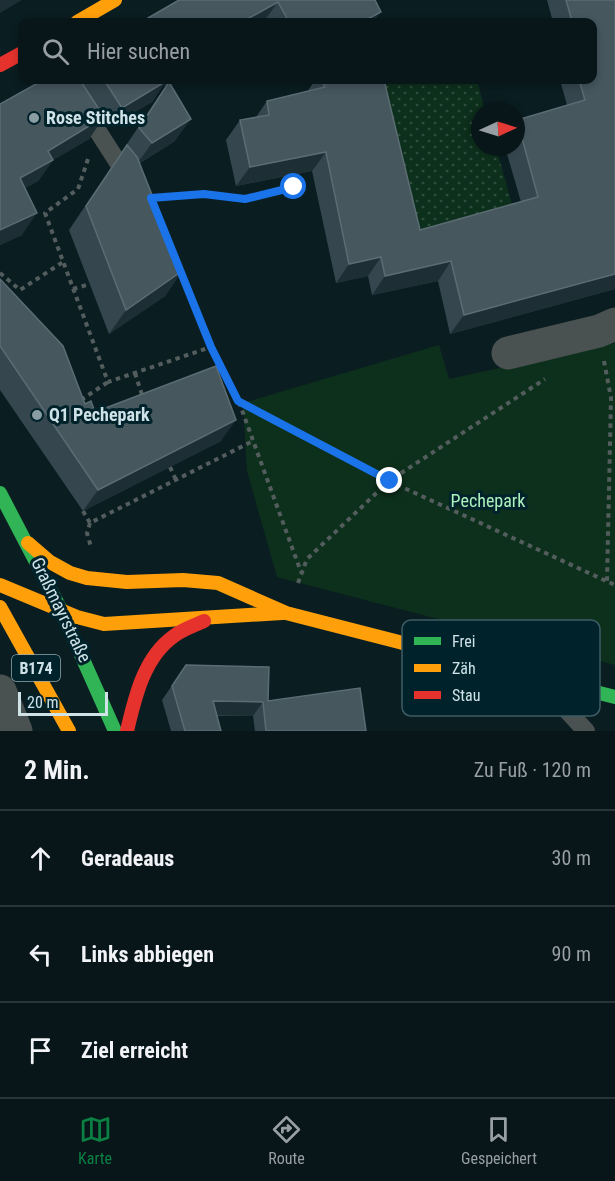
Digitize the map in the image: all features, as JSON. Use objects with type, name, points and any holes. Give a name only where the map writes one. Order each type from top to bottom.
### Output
[{"type":"street","points":[[84,18],[115,0]]},
{"type":"street","points":[[0,64],[18,55]]},
{"type":"street","points":[[508,353],[607,328]]},
{"type":"street","name":"Graßmayrstraße","points":[[0,493],[28,543],[87,664],[115,731]]},
{"type":"street","points":[[28,543],[50,562],[70,573],[105,580],[183,580],[218,583],[286,613],[402,643]]},
{"type":"street","points":[[0,585],[17,590],[62,613],[104,624],[286,613]]},
{"type":"street","name":"B174","points":[[0,607],[69,731]]},
{"type":"street","points":[[127,731],[139,685],[147,667],[171,638],[208,619]]},
{"type":"street","points":[[0,691],[16,731]]},
{"type":"street","points":[[600,694],[615,698]]},
{"type":"lane","points":[[68,84],[117,161],[144,190]]},
{"type":"lane","points":[[572,716],[586,731]]},
{"type":"path","points":[[88,158],[78,189],[45,213],[108,382]]},
{"type":"path","points":[[155,208],[151,198],[204,194],[245,199],[294,187]]},
{"type":"path","points":[[0,273],[20,290],[63,262]]},
{"type":"path","points":[[179,267],[211,347],[238,401],[301,574]]},
{"type":"path","points":[[73,290],[90,284]]},
{"type":"path","points":[[607,328],[611,398],[607,581]]},
{"type":"path","points":[[74,404],[108,382],[211,347]]},
{"type":"path","points":[[135,373],[144,400]]},
{"type":"path","points":[[286,613],[307,559],[390,481],[552,374]]},
{"type":"path","points":[[238,401],[390,481],[615,585]]},
{"type":"path","points":[[97,554],[91,547],[87,533],[90,523],[253,441]]},
{"type":"path","points":[[170,467],[176,480]]},
{"type":"path","points":[[83,511],[90,523]]},
{"type":"green space","points":[[367,84],[478,84],[483,102],[471,102],[471,156],[498,156],[516,219],[407,249]]},
{"type":"green space","name":"Pechepark","points":[[615,343],[615,665],[600,661],[600,620],[442,620],[277,577],[247,471],[243,403],[439,345],[449,379]]},
{"type":"building","points":[[179,0],[375,0],[381,12],[370,18],[287,18],[278,2],[249,18],[148,18]]},
{"type":"building","points":[[566,0],[615,0],[615,274],[464,315],[451,261],[385,276],[381,257],[349,264],[326,152],[250,167],[240,120],[269,115],[267,101],[325,87],[323,84],[385,84],[420,230],[538,197],[525,149],[525,118],[585,100],[580,84],[597,84],[597,18],[571,18]]},
{"type":"building","points":[[36,84],[83,84],[104,117],[48,151],[53,160],[20,178],[37,213],[0,230],[0,104]]},
{"type":"building","points":[[107,84],[162,84],[122,108]]},
{"type":"building","points":[[168,84],[170,84],[191,119],[152,143],[139,128]]},
{"type":"building","points":[[127,145],[137,157],[182,271],[126,310],[86,206]]},
{"type":"building","points":[[0,279],[63,346],[85,404],[91,401],[95,412],[216,366],[236,420],[98,490],[0,346]]},
{"type":"building","points":[[186,665],[269,667],[268,701],[360,688],[366,731],[266,731],[263,702],[213,701],[221,731],[185,731],[172,686]]},
{"type":"traffic: fast","points":[[0,493],[61,610],[115,731]]},
{"type":"traffic: fast","points":[[600,693],[615,697]]},
{"type":"traffic: slow","points":[[84,18],[115,0]]},
{"type":"traffic: slow","points":[[28,543],[50,562],[70,573],[87,578],[127,582],[183,580],[218,583],[286,613],[402,643]]},
{"type":"traffic: slow","points":[[0,585],[77,617],[104,624],[282,613]]},
{"type":"traffic: slow","points":[[0,607],[69,731]]},
{"type":"traffic: jam","points":[[0,65],[18,55]]},
{"type":"traffic: jam","points":[[127,731],[137,692],[155,655],[177,634],[204,621]]},
{"type":"place","name":"Rose Stitches","points":[[34,118]]},
{"type":"place","name":"Q1 Pechepark","points":[[37,415]]},
{"type":"route","points":[[294,187],[245,199],[204,194],[151,198],[211,347],[238,401],[390,481]]}]
